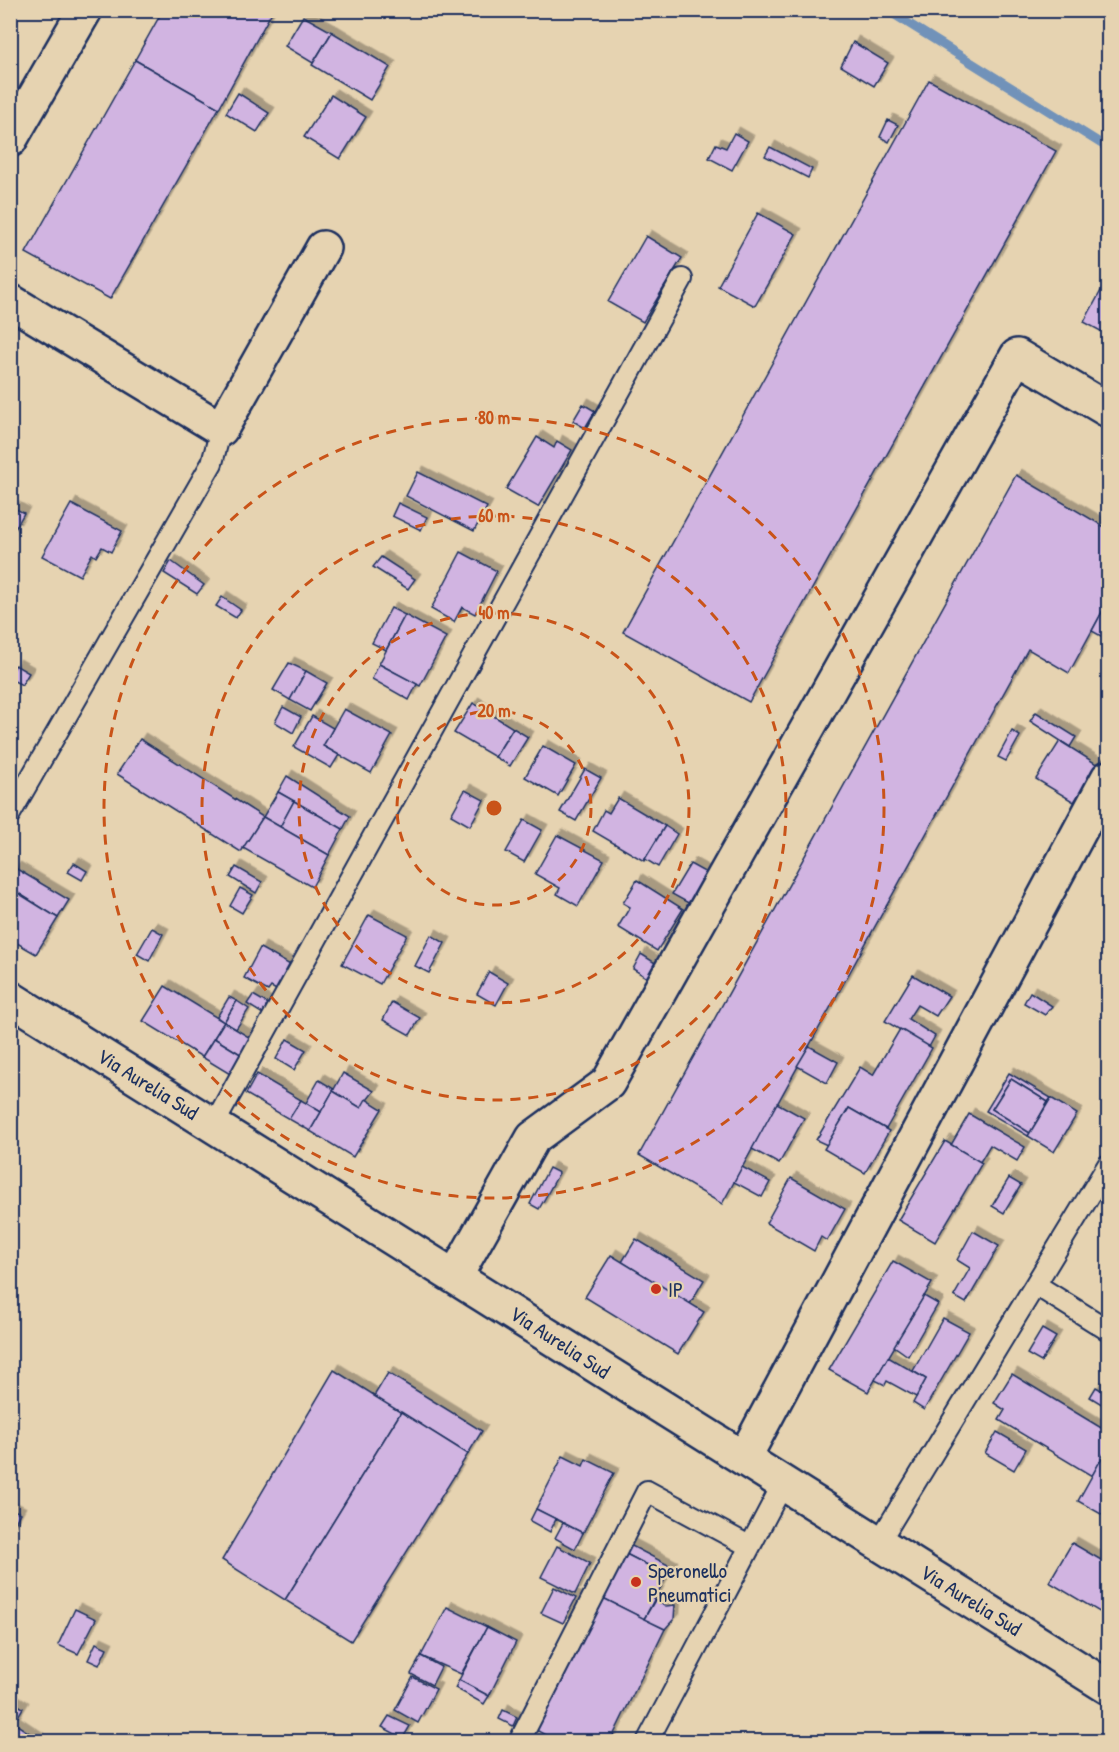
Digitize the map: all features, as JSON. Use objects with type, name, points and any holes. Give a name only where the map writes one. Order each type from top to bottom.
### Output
[{"type":"street","points":[[10,140],[85,10]]},
{"type":"street","points":[[10,301],[221,429],[323,248]]},
{"type":"street","points":[[456,1275],[533,1138],[608,1083],[1017,356],[1108,410]]},
{"type":"street","points":[[744,1458],[1108,778]]},
{"type":"street","name":"Via Aurelia Sud","points":[[10,998],[456,1275],[1108,1687]]},
{"type":"lane","points":[[214,1124],[682,279]]},
{"type":"lane","points":[[10,814],[212,463],[221,429]]},
{"type":"lane","points":[[879,1542],[1108,1165]]},
{"type":"lane","points":[[1036,1285],[1108,1330]]},
{"type":"lane","points":[[647,1742],[784,1482]]},
{"type":"lane","points":[[519,1742],[647,1491],[749,1546]]},
{"type":"building","points":[[163,10],[273,10],[219,108],[135,60]]},
{"type":"building","points":[[303,16],[332,32],[313,63],[285,46]]},
{"type":"building","points":[[332,32],[390,67],[370,100],[312,65]]},
{"type":"building","points":[[853,42],[888,63],[874,86],[841,66]]},
{"type":"building","points":[[135,60],[219,108],[110,299],[26,253]]},
{"type":"building","points":[[929,80],[1056,151],[749,702],[623,632]]},
{"type":"building","points":[[238,93],[269,113],[257,132],[226,113]]},
{"type":"building","points":[[331,95],[366,117],[340,159],[304,137]]},
{"type":"building","points":[[888,120],[898,125],[889,142],[880,137]]},
{"type":"building","points":[[734,133],[748,141],[732,170],[709,158],[716,144],[726,148]]},
{"type":"building","points":[[770,147],[812,169],[808,178],[765,156]]},
{"type":"building","points":[[758,213],[796,234],[755,306],[718,286]]},
{"type":"building","points":[[646,236],[682,258],[643,322],[608,302]]},
{"type":"building","points":[[1108,278],[1108,335],[1084,322]]},
{"type":"building","points":[[583,404],[595,411],[585,428],[573,421]]},
{"type":"building","points":[[537,437],[554,448],[557,441],[572,450],[538,507],[506,489]]},
{"type":"building","points":[[418,472],[487,507],[474,531],[406,496]]},
{"type":"building","points":[[1016,475],[1108,529],[1108,601],[1069,673],[1028,649],[722,1204],[639,1155]]},
{"type":"building","points":[[398,503],[427,517],[421,530],[392,516]]},
{"type":"building","points":[[71,504],[122,531],[111,552],[102,547],[96,557],[92,554],[80,576],[42,556]]},
{"type":"building","points":[[10,506],[24,513],[15,529],[10,527]]},
{"type":"building","points":[[461,552],[497,571],[475,614],[462,607],[454,622],[431,609]]},
{"type":"building","points":[[381,557],[415,579],[408,589],[373,567]]},
{"type":"building","points":[[171,561],[204,585],[197,594],[164,573]]},
{"type":"building","points":[[222,597],[241,610],[236,618],[216,606]]},
{"type":"building","points":[[1108,601],[1108,640],[1092,631]]},
{"type":"building","points":[[391,608],[405,615],[386,650],[372,643]]},
{"type":"building","points":[[405,615],[446,637],[420,686],[379,664]]},
{"type":"building","points":[[289,663],[306,671],[290,700],[273,690]]},
{"type":"building","points":[[379,664],[417,684],[409,700],[372,679]]},
{"type":"building","points":[[15,665],[29,673],[22,685],[10,679]]},
{"type":"building","points":[[306,671],[327,683],[310,711],[290,700]]},
{"type":"building","points":[[473,703],[513,728],[495,757],[454,733]]},
{"type":"building","points":[[283,707],[301,717],[293,733],[275,722]]},
{"type":"building","points":[[344,709],[392,735],[371,773],[323,746]]},
{"type":"building","points":[[1036,712],[1076,737],[1070,747],[1030,721]]},
{"type":"building","points":[[312,716],[333,728],[323,746],[339,755],[331,768],[294,747]]},
{"type":"building","points":[[513,728],[528,737],[510,766],[495,757]]},
{"type":"building","points":[[1012,731],[1020,736],[1006,761],[998,757]]},
{"type":"building","points":[[140,739],[263,817],[241,852],[117,774]]},
{"type":"building","points":[[1060,741],[1098,765],[1074,802],[1036,779]]},
{"type":"building","points":[[543,746],[576,765],[558,796],[525,777]]},
{"type":"building","points":[[585,769],[601,778],[576,821],[560,812]]},
{"type":"building","points":[[287,776],[350,816],[343,829],[278,792]]},
{"type":"building","points":[[465,790],[484,800],[470,826],[451,815]]},
{"type":"building","points":[[278,792],[294,801],[280,827],[263,817]]},
{"type":"building","points":[[618,798],[665,826],[644,861],[593,831],[604,810],[609,813]]},
{"type":"building","points":[[294,801],[343,829],[329,855],[280,827]]},
{"type":"building","points":[[263,817],[329,855],[312,887],[243,848]]},
{"type":"building","points":[[524,820],[542,830],[524,862],[506,852]]},
{"type":"building","points":[[665,826],[677,834],[658,867],[645,859]]},
{"type":"building","points":[[557,835],[604,860],[578,906],[557,894],[560,888],[535,874]]},
{"type":"building","points":[[74,863],[87,871],[82,880],[68,872]]},
{"type":"building","points":[[690,864],[710,875],[692,905],[672,894]]},
{"type":"building","points":[[236,867],[262,882],[256,893],[230,877]]},
{"type":"building","points":[[15,868],[69,900],[58,918],[10,888],[10,875]]},
{"type":"building","points":[[637,880],[683,909],[657,951],[618,927],[630,907],[623,903]]},
{"type":"building","points":[[10,888],[58,918],[36,954],[10,939]]},
{"type":"building","points":[[240,888],[253,895],[242,913],[230,906]]},
{"type":"building","points":[[369,915],[407,935],[380,984],[342,964]]},
{"type":"building","points":[[152,928],[163,934],[149,961],[137,954]]},
{"type":"building","points":[[431,935],[445,943],[429,973],[415,966]]},
{"type":"building","points":[[260,948],[294,967],[280,992],[271,987],[268,991],[244,978]]},
{"type":"building","points":[[641,954],[660,966],[652,981],[633,969]]},
{"type":"building","points":[[489,972],[508,983],[496,1005],[477,994]]},
{"type":"building","points":[[913,975],[949,996],[936,1016],[917,1005],[908,1019],[935,1036],[929,1047],[885,1021]]},
{"type":"building","points":[[165,986],[224,1022],[202,1057],[143,1021]]},
{"type":"building","points":[[1030,992],[1052,1006],[1045,1015],[1024,1003]]},
{"type":"building","points":[[253,995],[272,1006],[266,1016],[247,1004]]},
{"type":"building","points":[[229,997],[237,1001],[224,1022],[217,1017]]},
{"type":"building","points":[[237,1001],[249,1009],[236,1029],[224,1022]]},
{"type":"building","points":[[392,1002],[420,1018],[410,1035],[383,1020]]},
{"type":"building","points":[[224,1022],[252,1039],[242,1055],[214,1038]]},
{"type":"building","points":[[900,1029],[932,1048],[886,1129],[849,1108],[827,1145],[816,1140],[860,1067],[873,1075]]},
{"type":"building","points":[[214,1038],[242,1055],[230,1074],[202,1057]]},
{"type":"building","points":[[287,1039],[306,1050],[294,1070],[276,1059]]},
{"type":"building","points":[[809,1046],[838,1062],[827,1083],[797,1066]]},
{"type":"building","points":[[343,1073],[374,1091],[361,1108],[333,1091]]},
{"type":"building","points":[[1009,1073],[1051,1098],[1048,1102],[1011,1079],[992,1109],[1030,1133],[1028,1136],[986,1111]]},
{"type":"building","points":[[257,1074],[301,1100],[289,1119],[246,1094]]},
{"type":"building","points":[[1011,1079],[1048,1102],[1030,1133],[992,1109]]},
{"type":"building","points":[[319,1080],[334,1089],[321,1112],[306,1103]]},
{"type":"building","points":[[333,1091],[361,1108],[366,1099],[382,1109],[353,1157],[310,1131]]},
{"type":"building","points":[[1051,1098],[1077,1114],[1054,1152],[1028,1136]]},
{"type":"building","points":[[301,1100],[321,1112],[310,1131],[289,1119]]},
{"type":"building","points":[[777,1103],[804,1118],[779,1164],[752,1149]]},
{"type":"building","points":[[849,1108],[889,1131],[865,1173],[824,1149]]},
{"type":"building","points":[[969,1114],[1025,1147],[1017,1161],[990,1145],[980,1162],[951,1145]]},
{"type":"building","points":[[945,1141],[982,1163],[935,1242],[898,1220]]},
{"type":"building","points":[[742,1167],[770,1182],[762,1197],[734,1182]]},
{"type":"building","points":[[549,1168],[559,1173],[539,1209],[530,1204]]},
{"type":"building","points":[[791,1178],[845,1209],[827,1241],[821,1237],[814,1251],[766,1223]]},
{"type":"building","points":[[1009,1178],[1021,1185],[1004,1213],[992,1206]]},
{"type":"building","points":[[973,1231],[999,1246],[966,1303],[954,1296],[970,1268],[957,1260]]},
{"type":"building","points":[[636,1239],[704,1280],[690,1304],[622,1262]]},
{"type":"building","points":[[611,1255],[704,1312],[678,1354],[585,1297]]},
{"type":"building","points":[[893,1261],[932,1283],[868,1392],[829,1370]]},
{"type":"building","points":[[924,1296],[938,1304],[908,1356],[894,1346]]},
{"type":"building","points":[[943,1318],[969,1332],[924,1410],[913,1403],[926,1379],[913,1371]]},
{"type":"building","points":[[1042,1329],[1056,1337],[1041,1362],[1027,1354]]},
{"type":"building","points":[[888,1357],[926,1379],[916,1397],[887,1381],[885,1385],[875,1380]]},
{"type":"building","points":[[334,1370],[401,1412],[285,1600],[222,1560]]},
{"type":"building","points":[[388,1373],[482,1431],[468,1454],[374,1396]]},
{"type":"building","points":[[1012,1374],[1108,1432],[1108,1447],[1092,1476],[999,1420],[1005,1410],[994,1403]]},
{"type":"building","points":[[1096,1387],[1108,1394],[1108,1408],[1090,1397]]},
{"type":"building","points":[[401,1412],[468,1454],[351,1641],[285,1600]]},
{"type":"building","points":[[997,1432],[1026,1449],[1014,1470],[985,1453]]},
{"type":"building","points":[[1108,1447],[1108,1518],[1078,1501]]},
{"type":"building","points":[[563,1456],[583,1466],[586,1459],[614,1473],[583,1533],[536,1509]]},
{"type":"building","points":[[10,1508],[20,1513],[10,1532]]},
{"type":"building","points":[[536,1509],[556,1519],[550,1532],[530,1521]]},
{"type":"building","points":[[563,1523],[583,1533],[575,1549],[555,1538]]},
{"type":"building","points":[[1072,1543],[1108,1564],[1108,1617],[1049,1582]]},
{"type":"building","points":[[628,1544],[672,1567],[667,1575],[624,1553]]},
{"type":"building","points":[[557,1546],[590,1563],[575,1594],[541,1577]]},
{"type":"building","points":[[624,1553],[667,1575],[644,1619],[603,1598]]},
{"type":"building","points":[[554,1587],[576,1598],[563,1623],[541,1613]]},
{"type":"building","points":[[603,1598],[665,1629],[610,1742],[558,1742],[536,1730]]},
{"type":"building","points":[[655,1600],[666,1606],[675,1605],[674,1619],[665,1629],[644,1619]]},
{"type":"building","points":[[447,1607],[487,1627],[461,1674],[421,1656]]},
{"type":"building","points":[[75,1609],[96,1619],[78,1654],[58,1645]]},
{"type":"building","points":[[487,1627],[516,1642],[489,1696],[459,1680]]},
{"type":"building","points":[[96,1643],[107,1648],[99,1665],[88,1660]]},
{"type":"building","points":[[421,1656],[441,1667],[432,1685],[411,1674]]},
{"type":"building","points":[[413,1677],[436,1689],[418,1723],[395,1710]]},
{"type":"building","points":[[459,1680],[489,1696],[484,1704],[455,1688]]},
{"type":"building","points":[[10,1700],[23,1708],[14,1723],[43,1742],[10,1742]]},
{"type":"building","points":[[503,1710],[517,1717],[513,1726],[499,1719]]},
{"type":"building","points":[[389,1716],[410,1726],[403,1738],[382,1727]]},
{"type":"waterway","points":[[887,10],[1108,148]]},
{"type":"place","name":"IP","points":[[656,1289]]},
{"type":"place","name":"Speronello Pneumatici","points":[[636,1582]]}]
